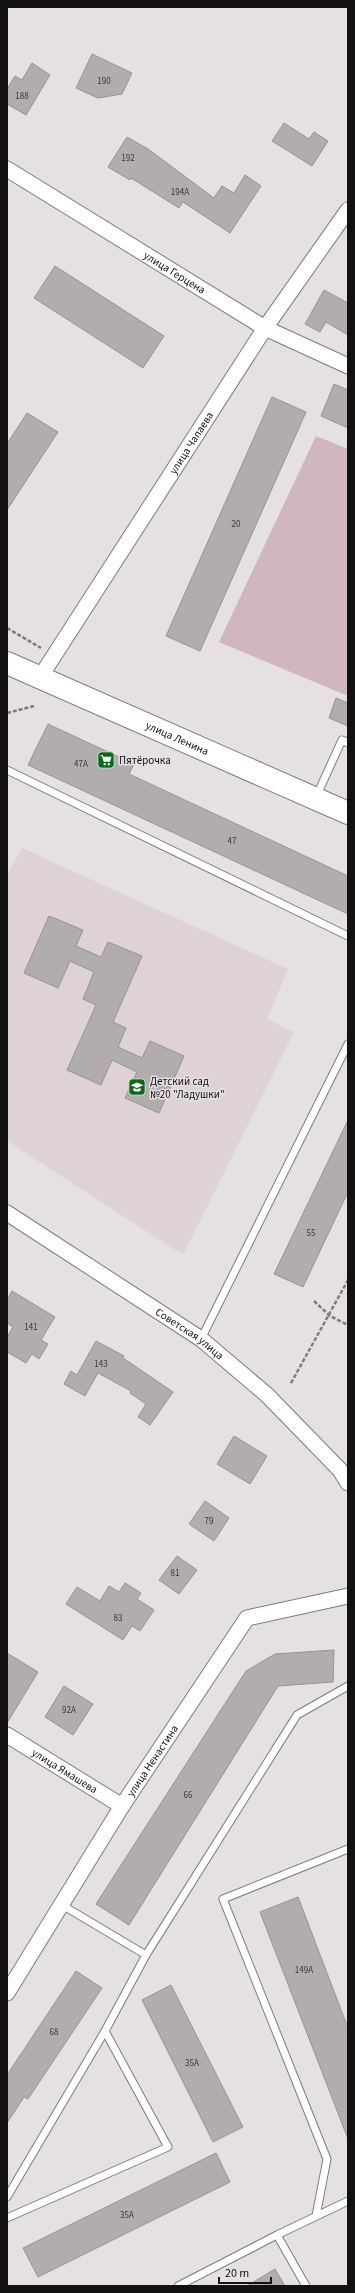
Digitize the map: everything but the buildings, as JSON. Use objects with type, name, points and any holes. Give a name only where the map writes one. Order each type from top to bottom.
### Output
[{"type":"main road","name":"улица Ленина","points":[[7,663],[40,679],[348,813]]},
{"type":"street","name":"улица Герцена","points":[[7,169],[265,328],[348,366]]},
{"type":"street","name":"улица Чапаева","points":[[40,679],[265,328],[348,210]]},
{"type":"street","name":"Советская улица","points":[[7,1214],[201,1339],[267,1395],[340,1470],[348,1483]]},
{"type":"street","name":"улица Ненастина","points":[[7,1993],[122,1806],[247,1618],[348,1596]]},
{"type":"street","name":"улица Ямашева","points":[[7,1735],[122,1806]]},
{"type":"lane","points":[[315,798],[342,740],[348,743]]},
{"type":"lane","points":[[7,770],[348,936]]},
{"type":"lane","points":[[201,1339],[348,1044]]},
{"type":"lane","points":[[7,2197],[105,2030],[146,1955],[297,1715],[348,1686]]},
{"type":"lane","points":[[316,2216],[327,2159],[223,1899],[348,1850]]},
{"type":"lane","points":[[62,1905],[146,1955]]},
{"type":"lane","points":[[7,2218],[168,2147],[105,2030]]},
{"type":"lane","points":[[178,2286],[277,2235],[348,2201]]},
{"type":"lane","points":[[277,2235],[306,2286]]},
{"type":"path","points":[[7,628],[55,656]]},
{"type":"path","points":[[7,713],[34,706]]},
{"type":"path","points":[[292,1383],[330,1316],[348,1280]]},
{"type":"path","points":[[314,1301],[330,1316],[348,1326]]},
{"type":"shaded area","points":[[316,436],[348,449],[348,696],[219,642]]},
{"type":"shaded area","name":"Детский сад №20 \"Ладушки\"","points":[[22,848],[288,969],[267,1019],[294,1032],[183,1255],[7,1141],[7,875]]},
{"type":"place","name":"Пятёрочка","points":[[106,760]]},
{"type":"place","name":"Детский сад №20 \"Ладушки\"","points":[[137,1087]]}]
